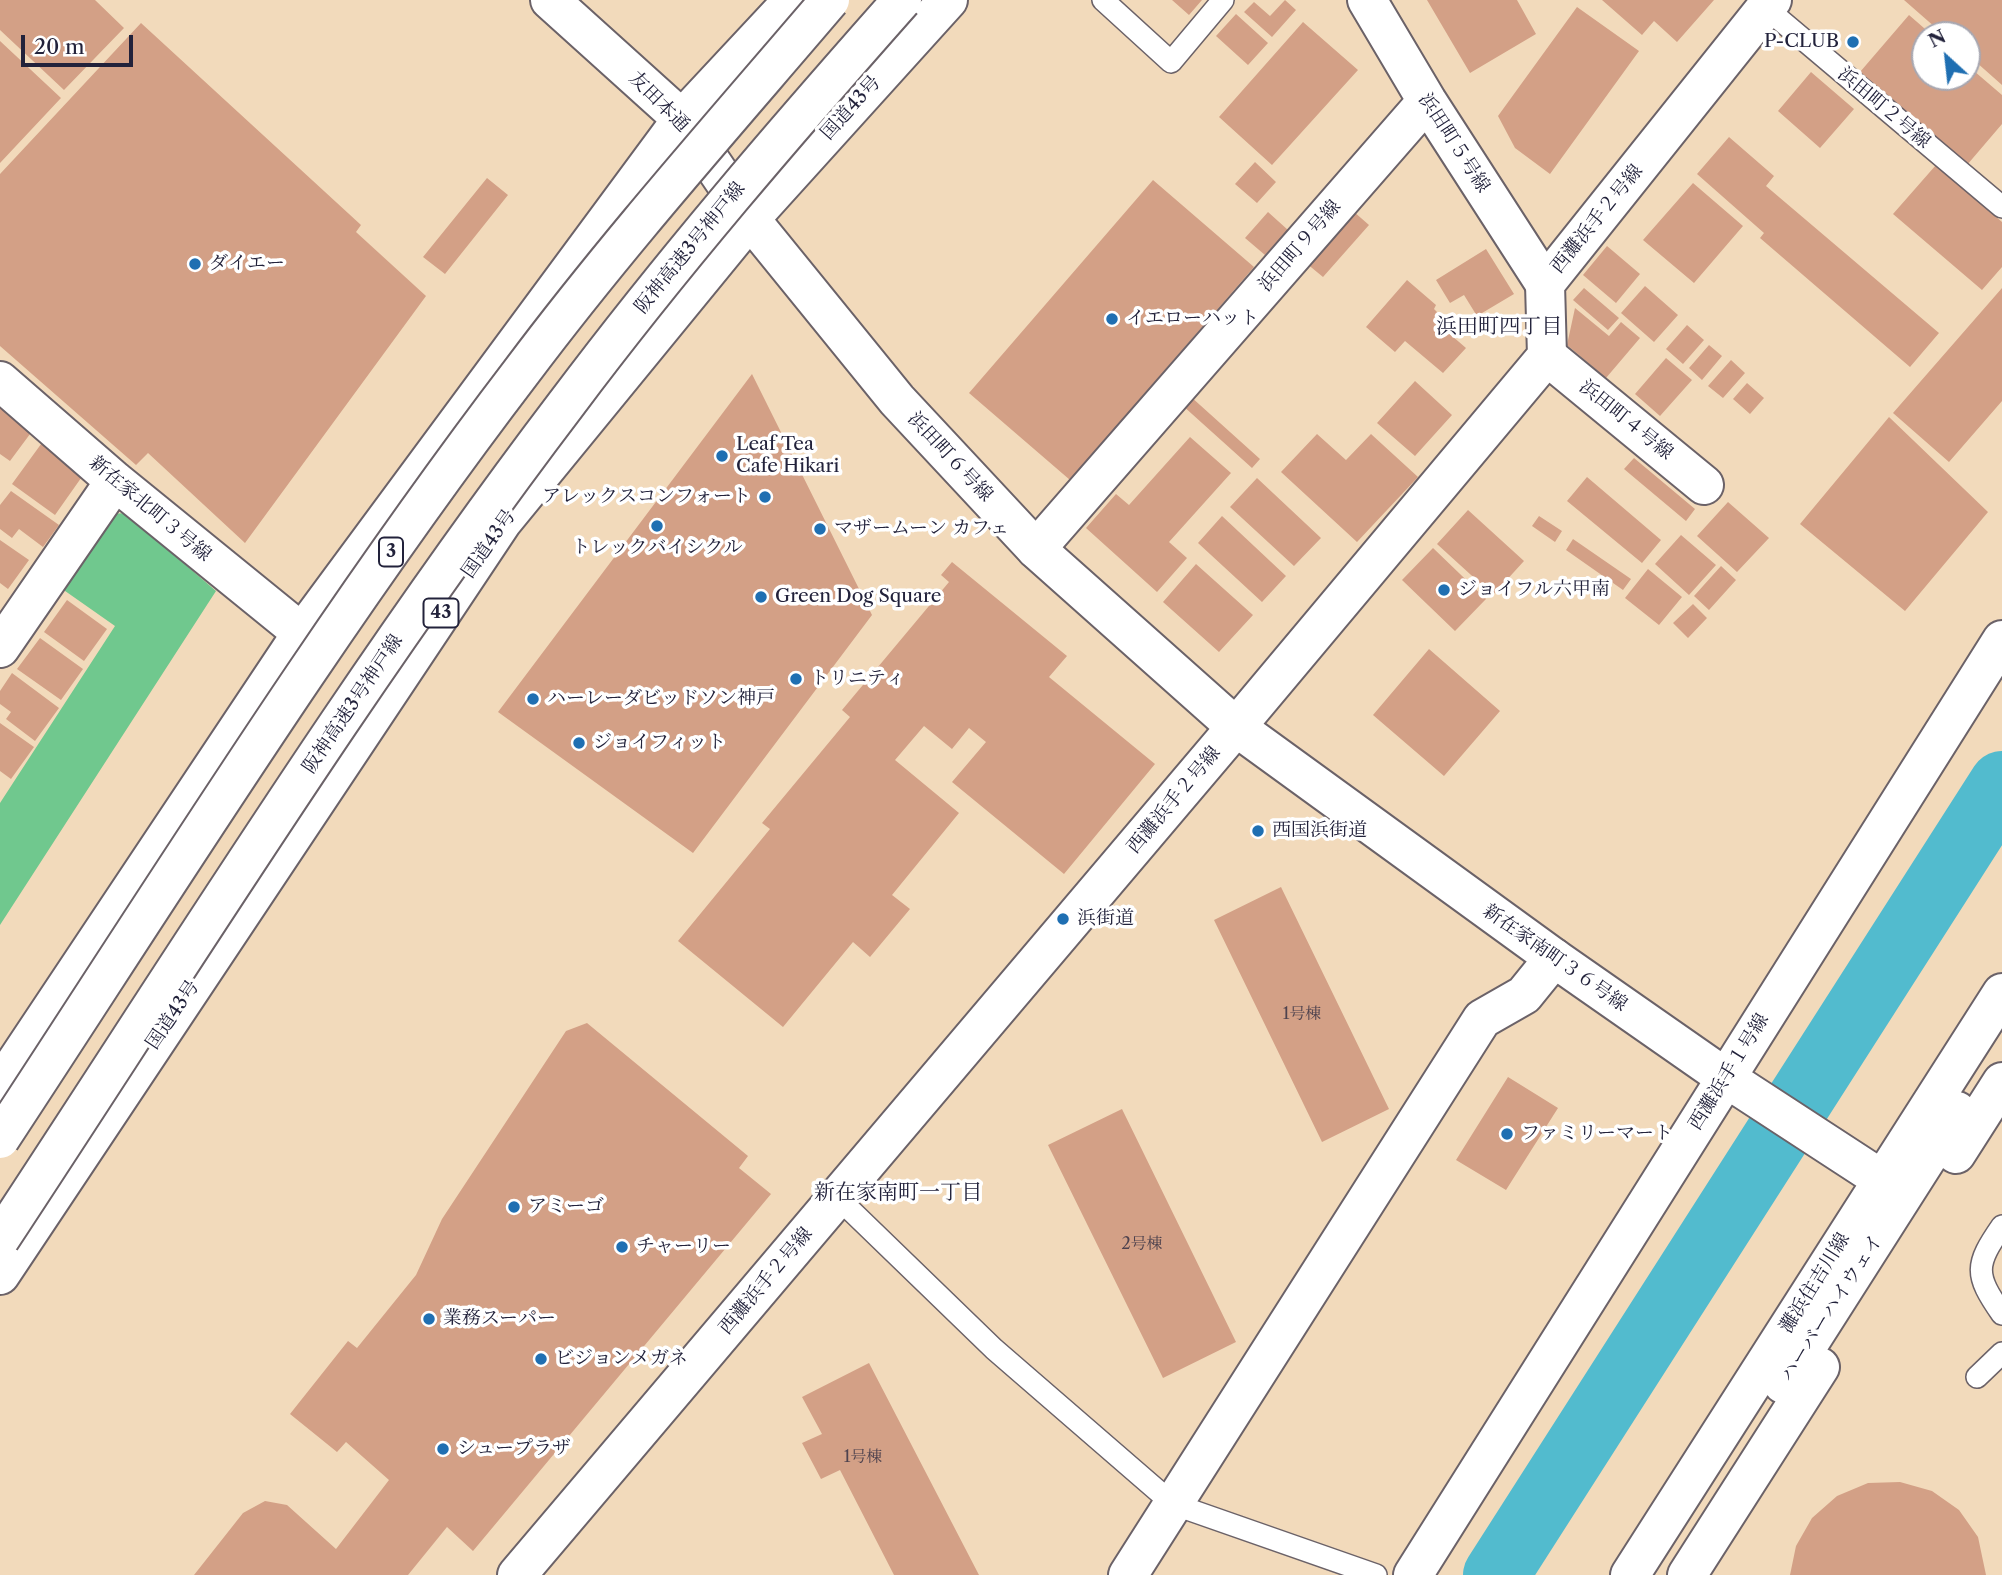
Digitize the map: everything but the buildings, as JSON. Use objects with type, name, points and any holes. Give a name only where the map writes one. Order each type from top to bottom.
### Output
[{"type":"main road","name":"友田本通","points":[[550,0],[682,119],[750,219]]},
{"type":"main road","points":[[0,1086],[302,633],[682,119],[793,0]]},
{"type":"main road","name":"3","points":[[0,1139],[320,651],[522,370],[681,174],[830,0]]},
{"type":"main road","name":"阪神高速3号神戸線","points":[[0,1239],[366,681],[566,404],[719,209],[902,0]]},
{"type":"main road","name":"国道43号","points":[[0,1275],[502,522],[750,219],[948,0]]},
{"type":"main road","name":"浜田町５号線","points":[[1367,0],[1427,101],[1545,284]]},
{"type":"main road","name":"西灘浜手２号線","points":[[517,1575],[1547,356],[1545,284],[1769,4]]},
{"type":"main road","name":"浜田町９号線","points":[[1036,549],[1427,101]]},
{"type":"main road","name":"浜田町６号線","points":[[750,219],[897,400],[1036,549],[1236,727]]},
{"type":"main road","name":"浜田町４号線","points":[[1547,356],[1704,485]]},
{"type":"main road","name":"新在家北町３号線","points":[[0,381],[115,481],[302,633]]},
{"type":"main road","points":[[0,648],[115,481]]},
{"type":"main road","name":"西灘浜手１号線","points":[[1413,1575],[2002,640]]},
{"type":"main road","name":"新在家南町３６号線","points":[[1236,727],[1554,958],[1726,1078],[1881,1179]]},
{"type":"main road","points":[[1128,1575],[1482,1019],[1524,995],[1554,958]]},
{"type":"main road","name":"灘浜住吉川線","points":[[1630,1575],[2002,993]]},
{"type":"main road","name":"ハーバーハイウェイ","points":[[1661,1575],[2002,1041]]},
{"type":"main road","name":"ハーバーハイウェイ","points":[[1687,1575],[2002,1082]]},
{"type":"lane","points":[[1103,0],[1171,62],[1223,0]]},
{"type":"lane","name":"浜田町２号線","points":[[1769,4],[2002,207]]},
{"type":"lane","points":[[837,1197],[994,1349],[1173,1504],[1376,1575]]},
{"type":"lane","points":[[2002,1226],[1982,1256],[1983,1287],[2002,1314]]},
{"type":"lane","points":[[1977,1377],[2002,1353]]},
{"type":"green space","points":[[127,513],[139,519],[166,548],[216,591],[0,925],[0,803],[115,626],[58,586],[109,514]]},
{"type":"waterway","points":[[1496,1575],[2002,784]]},
{"type":"place","name":"P-CLUB","points":[[1853,42]]},
{"type":"place","name":"ダイエー","points":[[195,264]]},
{"type":"place","name":"イエローハット","points":[[1112,319]]},
{"type":"place","name":"Leaf Tea Cafe Hikari","points":[[722,456]]},
{"type":"place","name":"アレックスコンフォート","points":[[765,497]]},
{"type":"place","name":"トレックバイシクル","points":[[657,526]]},
{"type":"place","name":"マザームーン カフェ","points":[[820,529]]},
{"type":"place","name":"ジョイフル六甲南","points":[[1444,590]]},
{"type":"place","name":"Green Dog Square","points":[[761,597]]},
{"type":"place","name":"トリニティ","points":[[796,679]]},
{"type":"place","name":"ハーレーダビッドソン神戸","points":[[533,699]]},
{"type":"place","name":"ジョイフィット","points":[[579,743]]},
{"type":"place","name":"西国浜街道","points":[[1258,831]]},
{"type":"place","name":"浜街道","points":[[1063,919]]},
{"type":"place","name":"ファミリーマート","points":[[1507,1134]]},
{"type":"place","name":"アミーゴ","points":[[514,1207]]},
{"type":"place","name":"チャーリー","points":[[622,1247]]},
{"type":"place","name":"業務スーパー","points":[[429,1319]]},
{"type":"place","name":"ビジョンメガネ","points":[[541,1359]]},
{"type":"place","name":"シュープラザ","points":[[443,1449]]},
{"type":"district","name":"浜田町四丁目","points":[[1499,327]]},
{"type":"district","name":"新在家南町一丁目","points":[[898,1193]]}]
